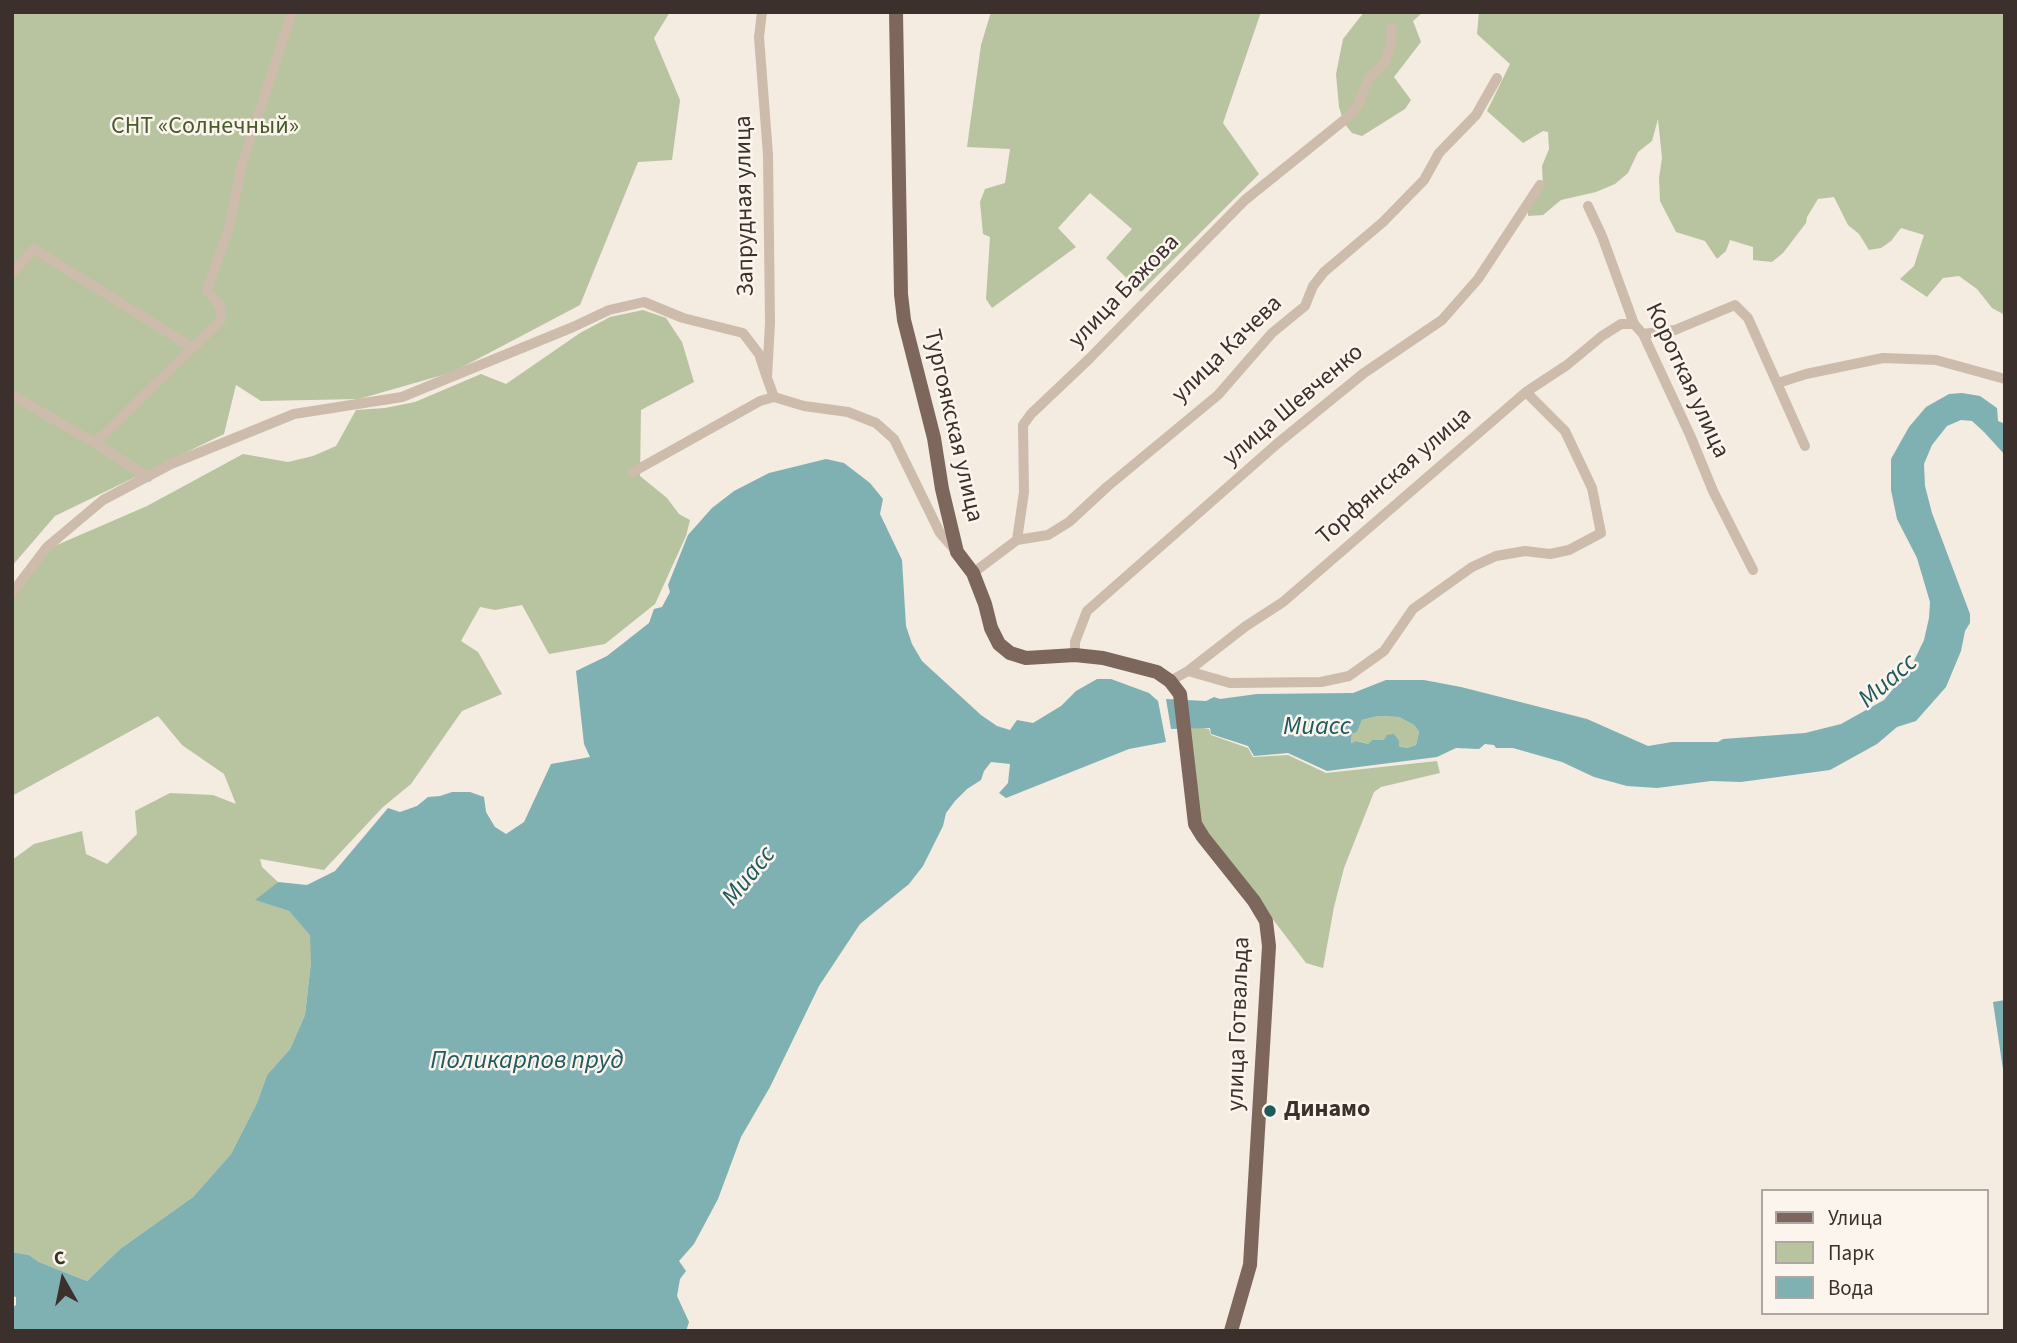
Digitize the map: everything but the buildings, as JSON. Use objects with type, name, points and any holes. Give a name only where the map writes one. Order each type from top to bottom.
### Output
[{"type":"main road","name":"Тургоякская улица","points":[[896,12],[901,294],[904,320],[934,438],[942,489],[957,552],[973,573],[999,644],[1010,653],[1026,658],[1074,655],[1130,663],[1157,671],[1170,681],[1180,694]]},
{"type":"main road","name":"улица Готвальда","points":[[1180,694],[1195,824],[1254,901],[1266,921],[1269,946],[1250,1265],[1231,1331]]},
{"type":"street","points":[[95,443],[221,320],[220,306],[207,290],[229,228],[241,168],[292,12]]},
{"type":"street","name":"Запрудная улица","points":[[762,12],[760,37],[768,155],[770,323],[767,378],[774,397]]},
{"type":"street","name":"улица Бажова","points":[[1017,540],[1024,492],[1023,425],[1031,414],[1089,359],[1245,200],[1348,117],[1358,105],[1369,78],[1385,62],[1391,43],[1392,27]]},
{"type":"street","name":"улица Качева","points":[[973,573],[1017,540],[1048,535],[1069,522],[1218,395],[1272,333],[1305,306],[1313,286],[1324,272],[1383,222],[1424,180],[1439,153],[1476,115],[1497,78]]},
{"type":"street","name":"улица Шевченко","points":[[1074,655],[1075,642],[1087,611],[1278,443],[1364,373],[1442,320],[1478,279],[1539,185]]},
{"type":"street","name":"Короткая улица","points":[[1588,206],[1602,236],[1634,324],[1643,334],[1713,491],[1753,570]]},
{"type":"street","points":[[12,273],[34,249],[194,348]]},
{"type":"street","points":[[12,593],[47,547],[103,500],[228,439],[294,414],[402,397],[609,310],[644,302],[683,318],[743,333],[760,354],[767,378]]},
{"type":"street","points":[[1643,334],[1675,330],[1735,305],[1748,318],[1805,446]]},
{"type":"street","name":"Торфянская улица","points":[[1170,681],[1188,671],[1246,626],[1283,602],[1526,392],[1621,324],[1634,324]]},
{"type":"street","points":[[1778,383],[1806,374],[1883,358],[1936,360],[2005,379]]},
{"type":"street","points":[[1188,671],[1230,683],[1321,682],[1349,676],[1384,652],[1413,609],[1472,567],[1496,556],[1525,551],[1550,554],[1569,550],[1601,533],[1592,488],[1565,431],[1526,392]]},
{"type":"street","points":[[12,395],[148,477]]},
{"type":"street","points":[[633,472],[760,401],[774,397],[804,406],[848,412],[876,423],[894,439],[940,533],[957,552]]},
{"type":"green space","name":"СНТ «Солнечный»","points":[[12,12],[670,12],[654,38],[680,100],[672,160],[638,162],[580,305],[453,372],[359,399],[261,401],[236,385],[224,434],[55,516],[12,566]]},
{"type":"green space","points":[[991,12],[1261,12],[1223,123],[1259,174],[1141,292],[1106,258],[1132,229],[1090,193],[1058,228],[1076,247],[992,308],[986,299],[990,237],[983,234],[980,202],[985,189],[1005,183],[1010,149],[967,147],[981,45]]},
{"type":"green space","points":[[1364,12],[1423,12],[1413,21],[1421,42],[1394,77],[1411,100],[1405,109],[1362,136],[1352,133],[1344,123],[1339,107],[1336,74],[1343,39]]},
{"type":"green space","points":[[1479,12],[2005,12],[2005,315],[1992,308],[1977,289],[1959,276],[1943,278],[1927,297],[1900,279],[1914,266],[1924,235],[1901,228],[1891,241],[1881,248],[1869,250],[1859,234],[1848,225],[1834,197],[1818,199],[1806,223],[1783,253],[1772,262],[1753,260],[1753,247],[1730,240],[1726,251],[1717,259],[1705,241],[1676,232],[1660,201],[1662,158],[1658,119],[1652,141],[1638,152],[1628,173],[1615,184],[1596,192],[1561,200],[1543,215],[1528,216],[1528,206],[1543,186],[1542,166],[1549,149],[1548,132],[1543,131],[1523,143],[1487,111],[1510,64],[1477,34]]},
{"type":"green space","points":[[643,310],[666,318],[682,342],[694,382],[641,410],[640,476],[667,498],[679,514],[690,520],[686,536],[655,604],[605,644],[549,654],[522,605],[495,610],[480,607],[461,641],[478,652],[502,694],[462,711],[411,784],[383,807],[324,870],[260,859],[262,867],[278,882],[256,900],[289,911],[311,935],[311,962],[305,1015],[290,1049],[267,1075],[257,1103],[231,1154],[193,1197],[120,1249],[87,1281],[39,1262],[29,1255],[12,1252],[12,860],[34,844],[82,831],[86,854],[107,864],[137,834],[135,811],[170,793],[213,795],[236,804],[224,774],[182,745],[158,716],[12,796],[12,590],[50,548],[147,506],[243,454],[288,462],[313,456],[336,446],[356,410],[415,402],[481,374],[506,384],[580,333],[610,317]]},
{"type":"green space","points":[[1378,716],[1399,717],[1414,725],[1419,732],[1416,745],[1407,748],[1372,740],[1368,744],[1358,741],[1351,743],[1352,734],[1357,732],[1362,720]]},
{"type":"green space","points":[[1190,726],[1209,729],[1211,735],[1248,748],[1253,757],[1288,755],[1326,773],[1437,761],[1440,773],[1381,787],[1374,792],[1344,868],[1323,968],[1306,963],[1200,823]]},
{"type":"water","name":"Миасс","points":[[1949,394],[1980,396],[1997,408],[1998,421],[2005,424],[2005,455],[1972,421],[1961,420],[1947,426],[1932,445],[1924,464],[1925,486],[1932,513],[1970,614],[1970,623],[1946,687],[1916,721],[1897,727],[1877,744],[1830,770],[1741,782],[1711,781],[1657,788],[1627,786],[1594,777],[1562,762],[1513,748],[1496,748],[1494,745],[1485,744],[1479,749],[1456,748],[1437,757],[1327,771],[1288,753],[1254,756],[1248,746],[1211,734],[1210,728],[1171,729],[1166,699],[1206,701],[1214,697],[1220,699],[1257,694],[1353,693],[1386,680],[1424,680],[1461,687],[1587,719],[1648,746],[1805,733],[1841,724],[1884,700],[1911,667],[1924,640],[1930,602],[1917,558],[1897,519],[1891,490],[1891,459],[1909,427],[1926,407]],"holes":[[[1378,716],[1399,717],[1414,725],[1419,732],[1416,745],[1407,748],[1399,746],[1394,734],[1387,735],[1384,740],[1372,740],[1368,744],[1357,741],[1351,743],[1352,734],[1357,732],[1362,720]]]},
{"type":"water","name":"Поликарпов пруд","points":[[826,459],[844,463],[870,483],[883,499],[880,514],[902,560],[906,626],[912,644],[922,661],[981,715],[997,726],[1010,730],[1017,720],[1033,723],[1097,679],[1111,679],[1149,693],[1158,701],[1166,742],[1129,749],[1006,798],[999,793],[1008,783],[1010,764],[991,762],[981,780],[955,801],[946,813],[943,826],[923,866],[909,884],[860,924],[819,986],[770,1087],[741,1137],[718,1199],[694,1244],[679,1261],[686,1271],[680,1279],[677,1296],[689,1322],[686,1331],[12,1331],[12,1308],[16,1305],[16,1297],[12,1296],[12,1252],[29,1255],[39,1262],[87,1281],[120,1249],[193,1197],[231,1154],[257,1103],[267,1075],[290,1049],[305,1015],[311,962],[310,935],[289,911],[255,900],[278,882],[307,885],[335,871],[388,808],[400,812],[417,806],[428,797],[452,792],[470,792],[484,797],[486,812],[495,827],[506,834],[524,822],[551,764],[590,757],[584,744],[576,671],[607,656],[649,623],[654,609],[662,607],[670,592],[668,585],[688,535],[712,508],[734,491],[769,473]]},
{"type":"water","points":[[2005,1000],[2005,1083],[1993,1002]]},
{"type":"place","name":"Динамо","points":[[1270,1111]]}]
